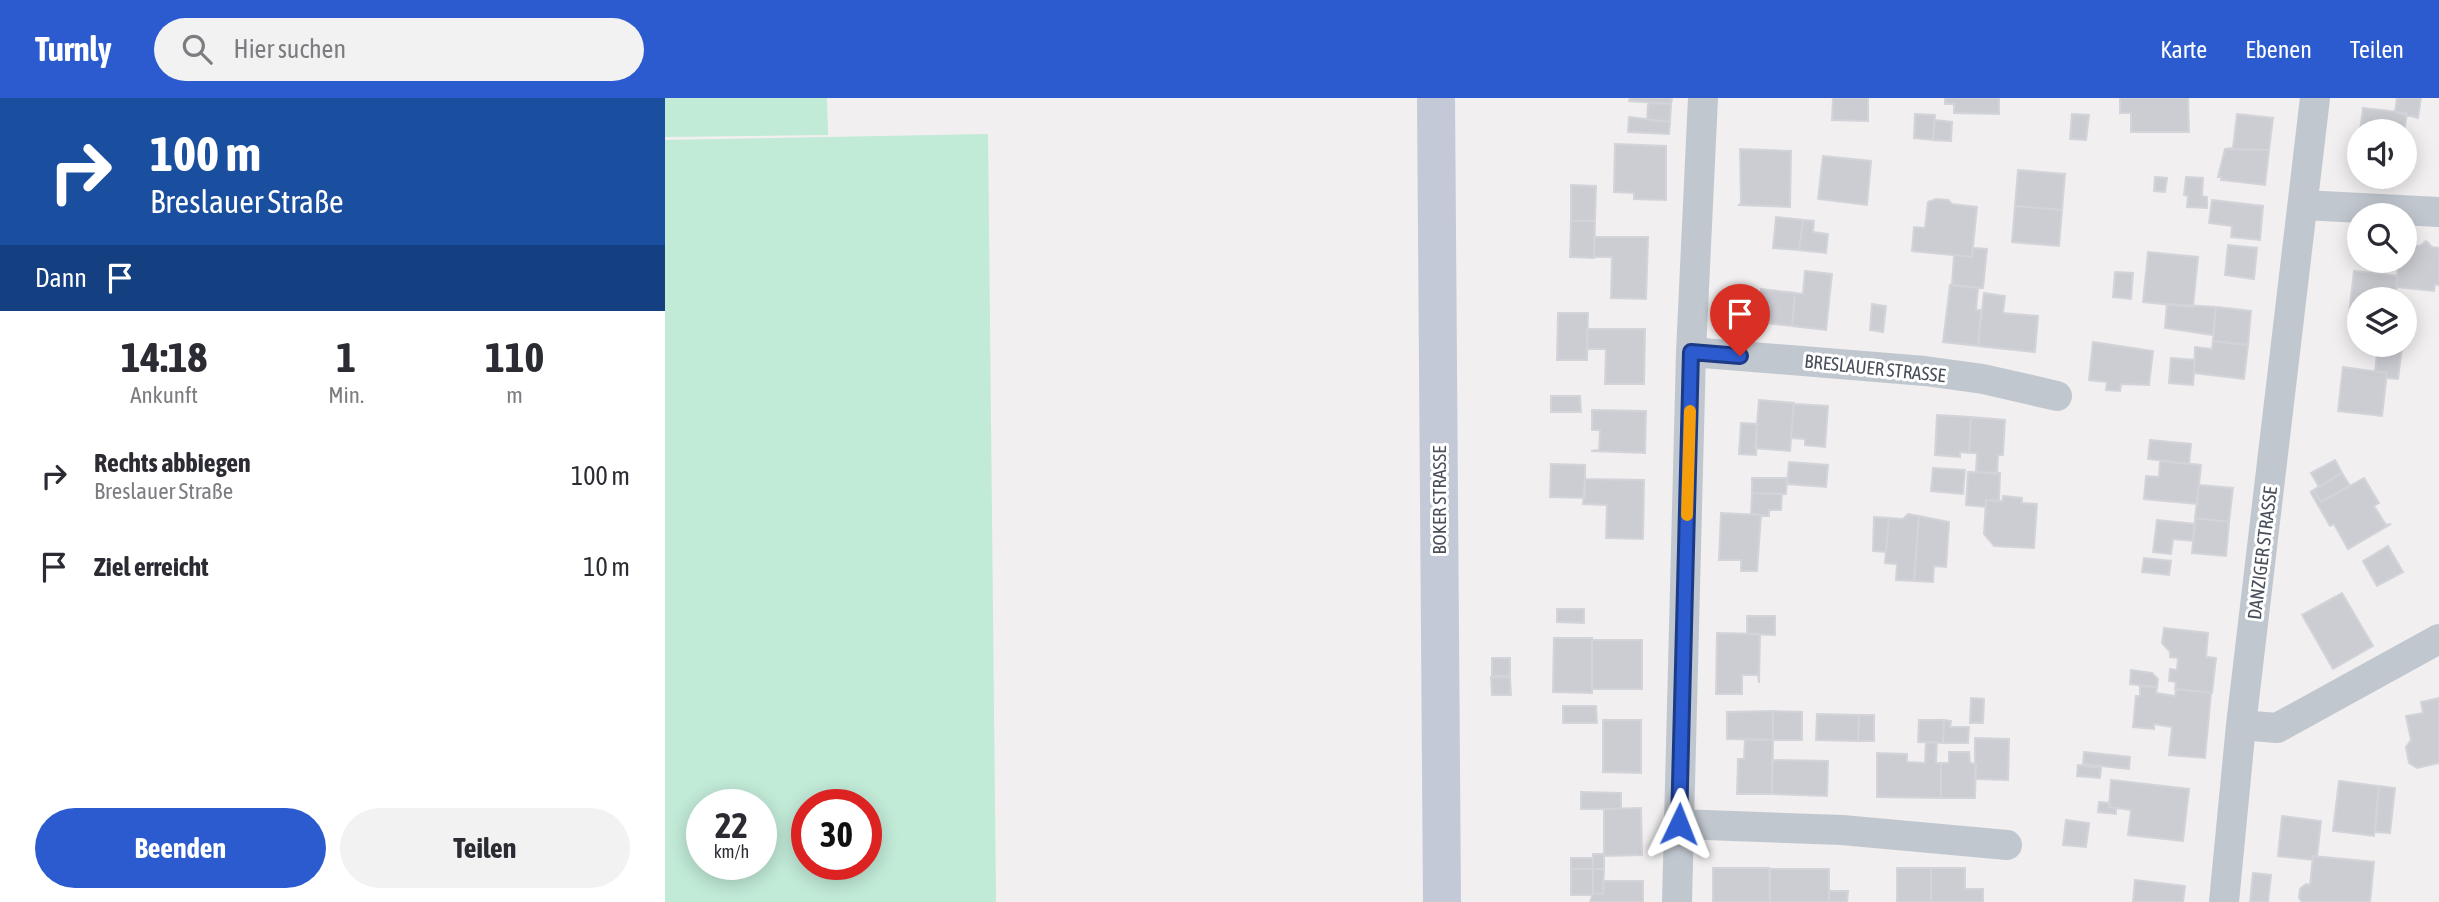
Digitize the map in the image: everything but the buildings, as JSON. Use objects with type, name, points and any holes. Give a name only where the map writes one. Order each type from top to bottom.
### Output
[{"type":"main road","name":"BOKER STRASSE","points":[[1436,98],[1442,902]]},
{"type":"street","points":[[1677,902],[1691,352],[1703,98]]},
{"type":"street","name":"DANZIGER STRASSE","points":[[2224,902],[2241,725],[2315,98]]},
{"type":"street","points":[[2303,205],[2439,212]]},
{"type":"street","name":"BRESLAUER STRASSE","points":[[1691,352],[1925,371],[1983,379],[2057,396]]},
{"type":"street","points":[[2241,725],[2277,727],[2439,639]]},
{"type":"street","points":[[1679,824],[1842,830],[2007,845]]},
{"type":"green space","points":[[665,98],[827,98],[828,135],[665,137]]},
{"type":"green space","points":[[988,134],[996,902],[665,902],[665,140]]},
{"type":"slow traffic","points":[[1687,515],[1690,411]]},
{"type":"route","points":[[1679,824],[1691,352],[1740,356]]}]
